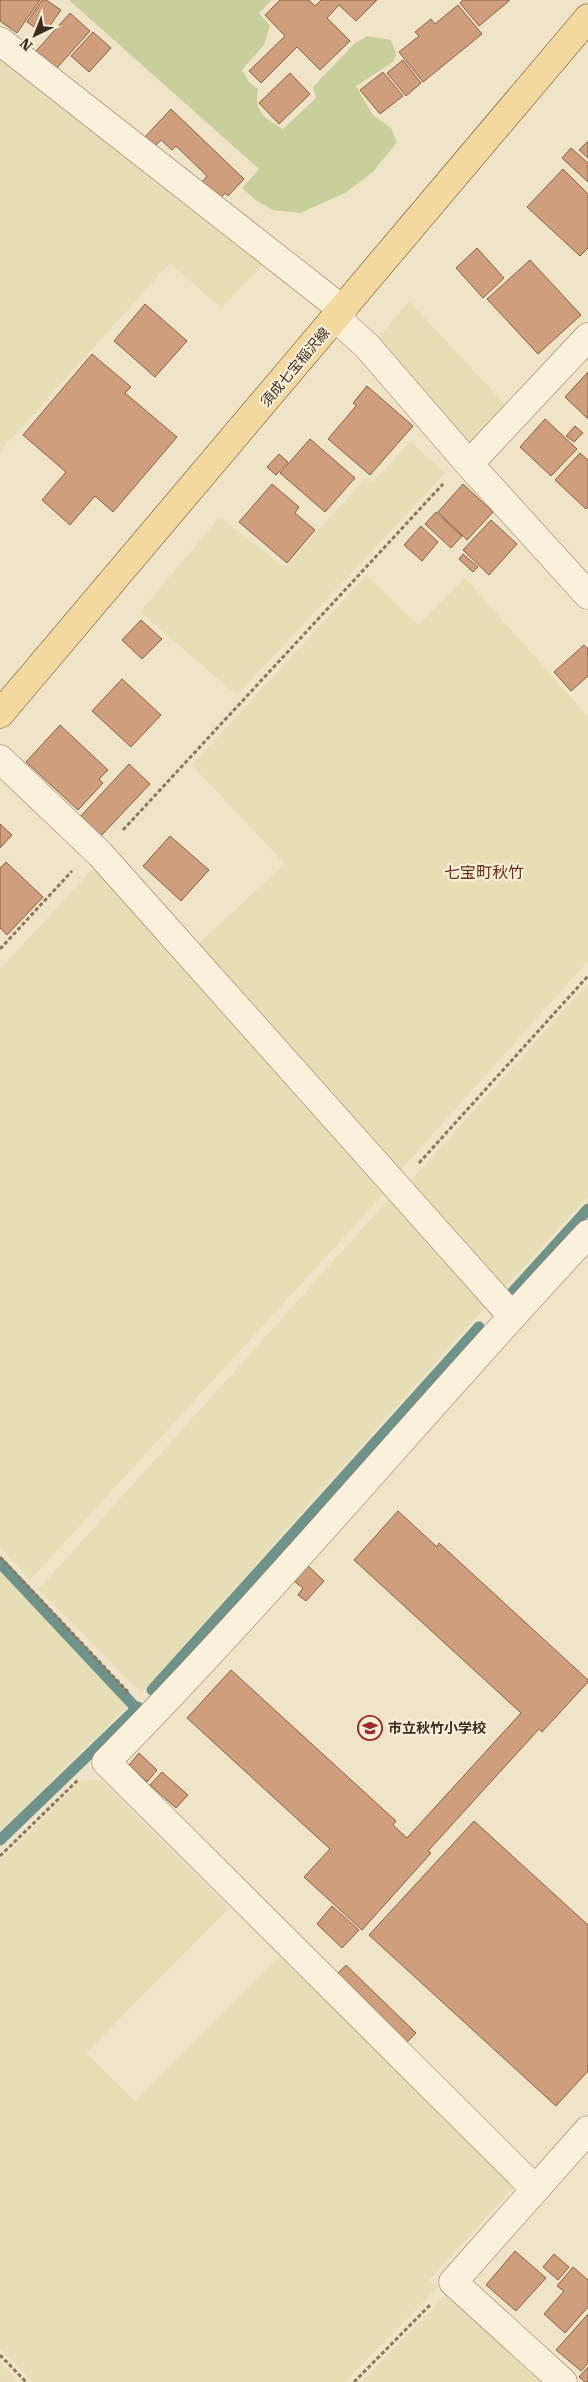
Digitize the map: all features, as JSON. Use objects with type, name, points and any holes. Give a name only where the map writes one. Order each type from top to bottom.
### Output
[{"type":"main road","name":"須成七宝稲沢線","points":[[0,714],[588,18]]},
{"type":"street","points":[[0,41],[339,314],[467,462],[588,596]]},
{"type":"street","points":[[467,462],[588,338]]},
{"type":"street","points":[[0,759],[97,851],[512,1316]]},
{"type":"street","points":[[535,2189],[106,1762],[178,1689],[512,1316],[588,1234]]},
{"type":"street","points":[[563,2382],[453,2282],[535,2189],[584,2142]]},
{"type":"path","points":[[0,949],[97,851],[467,462]]},
{"type":"path","points":[[397,1188],[588,976]]},
{"type":"path","points":[[0,1557],[152,1716]]},
{"type":"path","points":[[0,1856],[97,1761],[106,1762]]},
{"type":"path","points":[[354,2382],[453,2282]]},
{"type":"path","points":[[0,2356],[26,2382]]},
{"type":"shaded area","points":[[0,56],[264,263],[221,308],[170,263],[0,451]]},
{"type":"shaded area","points":[[409,301],[511,411],[478,447],[455,439],[373,345]]},
{"type":"shaded area","points":[[410,441],[445,473],[237,695],[140,612],[220,517],[285,568],[366,477],[373,482]]},
{"type":"shaded area","points":[[366,575],[418,625],[465,578],[588,717],[588,961],[397,1174],[194,948],[285,864],[192,765]]},
{"type":"shaded area","points":[[101,868],[389,1188],[30,1580],[0,1548],[0,969],[92,870]]},
{"type":"shaded area","points":[[588,983],[588,1196],[500,1293],[406,1186]]},
{"type":"shaded area","points":[[390,1198],[485,1307],[141,1693],[39,1589]]},
{"type":"shaded area","points":[[0,1569],[129,1705],[0,1831]]},
{"type":"shaded area","points":[[100,1779],[229,1908],[86,2053],[135,2101],[279,1957],[517,2184],[429,2280],[438,2287],[345,2382],[33,2382],[0,2349],[0,1861],[80,1782]]},
{"type":"shaded area","points":[[447,2294],[543,2382],[361,2382]]},
{"type":"shaded area","points":[[0,2362],[19,2382],[0,2382]]},
{"type":"green space","points":[[69,0],[272,0],[259,13],[270,26],[264,45],[242,70],[249,82],[258,89],[257,97],[262,114],[283,129],[316,98],[313,87],[354,44],[367,36],[391,40],[396,54],[393,62],[356,86],[373,115],[391,128],[397,142],[373,172],[345,193],[300,213],[273,210],[257,201],[242,188],[259,169]]},
{"type":"building","points":[[0,0],[40,0],[17,33],[0,21]]},
{"type":"building","points":[[42,0],[46,0],[61,10],[44,34],[27,22]]},
{"type":"building","points":[[280,0],[309,0],[315,6],[321,0],[377,0],[356,21],[339,5],[327,18],[350,41],[320,70],[297,47],[261,83],[249,71],[285,36],[265,15]]},
{"type":"building","points":[[463,0],[509,1],[479,26],[460,3]]},
{"type":"building","points":[[458,5],[482,34],[423,82],[399,52],[419,36],[415,32],[431,19],[435,24]]},
{"type":"building","points":[[70,13],[90,31],[56,69],[36,51]]},
{"type":"building","points":[[93,32],[111,48],[89,72],[71,56]]},
{"type":"building","points":[[403,60],[421,83],[406,96],[387,73]]},
{"type":"building","points":[[383,72],[403,96],[380,114],[360,90]]},
{"type":"building","points":[[290,73],[310,94],[279,124],[259,103]]},
{"type":"building","points":[[171,109],[244,179],[228,196],[225,193],[220,199],[202,182],[207,176],[176,146],[172,150],[161,140],[154,147],[144,138]]},
{"type":"building","points":[[588,141],[588,158],[579,150]]},
{"type":"building","points":[[571,148],[588,163],[588,182],[562,158]]},
{"type":"building","points":[[563,169],[588,194],[588,248],[580,256],[527,207]]},
{"type":"building","points":[[477,248],[504,278],[483,298],[456,268]]},
{"type":"building","points":[[530,260],[581,315],[538,354],[487,299]]},
{"type":"building","points":[[145,304],[187,341],[155,377],[114,341]]},
{"type":"building","points":[[92,354],[131,387],[125,393],[177,437],[113,512],[95,496],[70,525],[42,500],[66,472],[23,435]]},
{"type":"building","points":[[588,372],[588,419],[565,397]]},
{"type":"building","points":[[367,386],[413,426],[370,475],[328,439],[356,406],[353,403]]},
{"type":"building","points":[[545,419],[577,449],[551,476],[520,447]]},
{"type":"building","points":[[575,426],[583,433],[574,442],[566,436]]},
{"type":"building","points":[[310,439],[355,478],[325,512],[280,473]]},
{"type":"building","points":[[580,453],[588,460],[588,507],[586,509],[555,480]]},
{"type":"building","points":[[279,454],[288,462],[276,475],[267,467]]},
{"type":"building","points":[[272,484],[299,507],[295,513],[315,530],[287,563],[239,522]]},
{"type":"building","points":[[463,484],[493,512],[467,540],[438,512]]},
{"type":"building","points":[[436,512],[462,536],[451,548],[425,524]]},
{"type":"building","points":[[491,520],[517,544],[489,575],[463,550]]},
{"type":"building","points":[[421,526],[438,542],[422,561],[404,545]]},
{"type":"building","points":[[463,554],[478,567],[473,572],[459,559]]},
{"type":"building","points":[[141,620],[162,639],[142,659],[122,640]]},
{"type":"building","points":[[584,645],[588,649],[588,676],[571,691],[554,672]]},
{"type":"building","points":[[122,679],[161,715],[131,747],[92,711]]},
{"type":"building","points":[[60,725],[108,770],[99,779],[103,783],[78,810],[26,762]]},
{"type":"building","points":[[129,764],[150,784],[99,838],[78,819]]},
{"type":"building","points":[[0,824],[12,835],[0,848]]},
{"type":"building","points":[[170,836],[209,870],[181,901],[143,866]]},
{"type":"building","points":[[6,862],[43,897],[7,935],[0,928],[0,868]]},
{"type":"building","points":[[398,1511],[437,1547],[439,1543],[588,1682],[542,1732],[539,1729],[428,1851],[431,1853],[362,1930],[304,1877],[330,1849],[187,1718],[231,1670],[396,1821],[393,1825],[407,1838],[521,1713],[354,1560]]},
{"type":"building","points":[[308,1566],[324,1581],[306,1601],[298,1595],[303,1588],[294,1581]]},
{"type":"building","points":[[139,1753],[157,1770],[147,1782],[129,1765]]},
{"type":"building","points":[[162,1772],[188,1795],[176,1808],[150,1785]]},
{"type":"building","points":[[474,1821],[588,1925],[588,2071],[556,2106],[369,1935]]},
{"type":"building","points":[[332,1906],[359,1930],[342,1948],[317,1924]]},
{"type":"building","points":[[346,1965],[416,2033],[407,2042],[337,1974]]},
{"type":"building","points":[[515,2251],[546,2278],[516,2311],[486,2285]]},
{"type":"building","points":[[554,2254],[569,2267],[558,2280],[543,2267]]},
{"type":"building","points":[[573,2267],[588,2280],[588,2307],[565,2333],[544,2314],[564,2291],[557,2286]]},
{"type":"building","points":[[588,2314],[588,2363],[581,2371],[556,2350]]},
{"type":"building","points":[[588,2367],[588,2382],[585,2382],[579,2377]]},
{"type":"waterway","points":[[511,1294],[588,1209]]},
{"type":"waterway","points":[[152,1690],[479,1327]]},
{"type":"waterway","points":[[0,1563],[136,1708]]},
{"type":"waterway","points":[[0,1840],[138,1707]]},
{"type":"place","name":"市立秋竹小学校","points":[[370,1728]]},
{"type":"district","name":"七宝町秋竹","points":[[484,872]]}]
